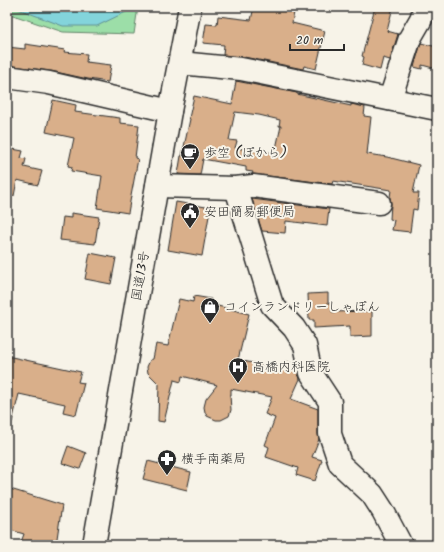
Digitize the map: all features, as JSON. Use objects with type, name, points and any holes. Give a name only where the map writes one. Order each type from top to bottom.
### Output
[{"type":"main road","name":"国道13号","points":[[94,545],[170,111],[190,7]]},
{"type":"main road","points":[[390,99],[410,38],[421,19],[425,7]]},
{"type":"main road","points":[[180,63],[241,69],[437,109]]},
{"type":"main road","points":[[7,77],[49,83],[170,111]]},
{"type":"main road","points":[[157,186],[236,188],[253,186],[379,203]]},
{"type":"main road","points":[[236,188],[272,305],[294,328],[305,345],[311,373],[330,402],[330,434],[340,464],[372,494],[383,510],[401,545]]},
{"type":"green space","points":[[7,7],[138,7],[134,34],[63,32],[7,13]]},
{"type":"water","points":[[13,7],[129,7],[128,11],[97,26],[63,26]]},
{"type":"building","points":[[254,7],[295,7],[292,23],[325,31],[316,69],[304,66],[303,69],[244,57],[223,55],[224,45],[203,43],[206,24],[217,25],[218,16],[251,20]]},
{"type":"building","points":[[375,7],[393,7],[387,31],[398,34],[390,60],[383,58],[380,70],[362,65],[364,57],[362,56]]},
{"type":"building","points":[[421,43],[437,47],[437,69],[422,65],[422,69],[414,67]]},
{"type":"building","points":[[25,44],[65,50],[64,52],[87,54],[86,62],[111,65],[108,82],[51,71],[7,65],[7,47],[25,49]]},
{"type":"building","points":[[236,81],[297,93],[351,106],[351,104],[365,107],[364,116],[371,117],[367,154],[387,157],[419,165],[413,193],[419,193],[417,210],[413,209],[410,232],[392,230],[394,220],[390,219],[391,190],[333,181],[332,184],[252,174],[253,172],[246,171],[246,167],[203,159],[200,175],[178,174],[194,96],[232,104]],"holes":[[[235,112],[259,115],[280,120],[279,126],[281,126],[275,153],[235,148],[237,141],[229,140]]]},
{"type":"building","points":[[53,100],[76,105],[75,112],[120,118],[120,123],[139,125],[135,158],[138,159],[128,213],[97,208],[102,176],[71,171],[72,167],[68,166],[74,138],[46,132]]},
{"type":"building","points":[[7,148],[23,151],[21,158],[26,159],[24,167],[42,171],[38,185],[17,180],[14,196],[7,195]]},
{"type":"building","points":[[252,199],[329,209],[327,226],[286,221],[285,233],[262,231]]},
{"type":"building","points":[[176,202],[206,207],[206,209],[210,210],[202,256],[168,250]]},
{"type":"building","points":[[71,213],[99,217],[95,244],[60,240],[63,217],[71,218]]},
{"type":"building","points":[[90,253],[116,258],[111,284],[85,279]]},
{"type":"building","points":[[328,293],[328,303],[332,303],[332,312],[372,311],[372,336],[350,337],[350,326],[314,328],[314,320],[309,320],[308,294]]},
{"type":"building","points":[[194,296],[211,299],[210,304],[249,314],[238,360],[283,369],[286,361],[296,365],[300,379],[291,399],[318,409],[319,439],[312,457],[322,460],[315,481],[296,475],[298,468],[266,457],[269,447],[265,445],[275,418],[265,414],[272,397],[231,389],[231,410],[229,416],[221,420],[216,420],[207,416],[204,407],[206,399],[217,385],[182,376],[181,382],[174,380],[164,422],[158,421],[159,384],[148,373],[147,367],[150,360],[153,359],[156,344],[168,346],[179,299],[193,302]]},
{"type":"building","points":[[7,356],[81,372],[78,382],[84,383],[76,415],[63,412],[65,404],[19,394],[12,422],[7,422]]},
{"type":"building","points":[[68,446],[86,453],[80,469],[62,463]]},
{"type":"building","name":"横手南薬局","points":[[148,461],[191,472],[187,490],[143,479]]},
{"type":"building","points":[[7,488],[62,505],[56,545],[20,545],[24,534],[7,529]]},
{"type":"place","name":"歩空 (ぽから)","points":[[190,170]]},
{"type":"place","name":"安田簡易郵便局","points":[[190,229]]},
{"type":"place","name":"コインランドリーしゃぼん","points":[[210,324]]},
{"type":"place","name":"高橋内科医院","points":[[238,384]]},
{"type":"place","name":"横手南薬局","points":[[167,476]]}]
